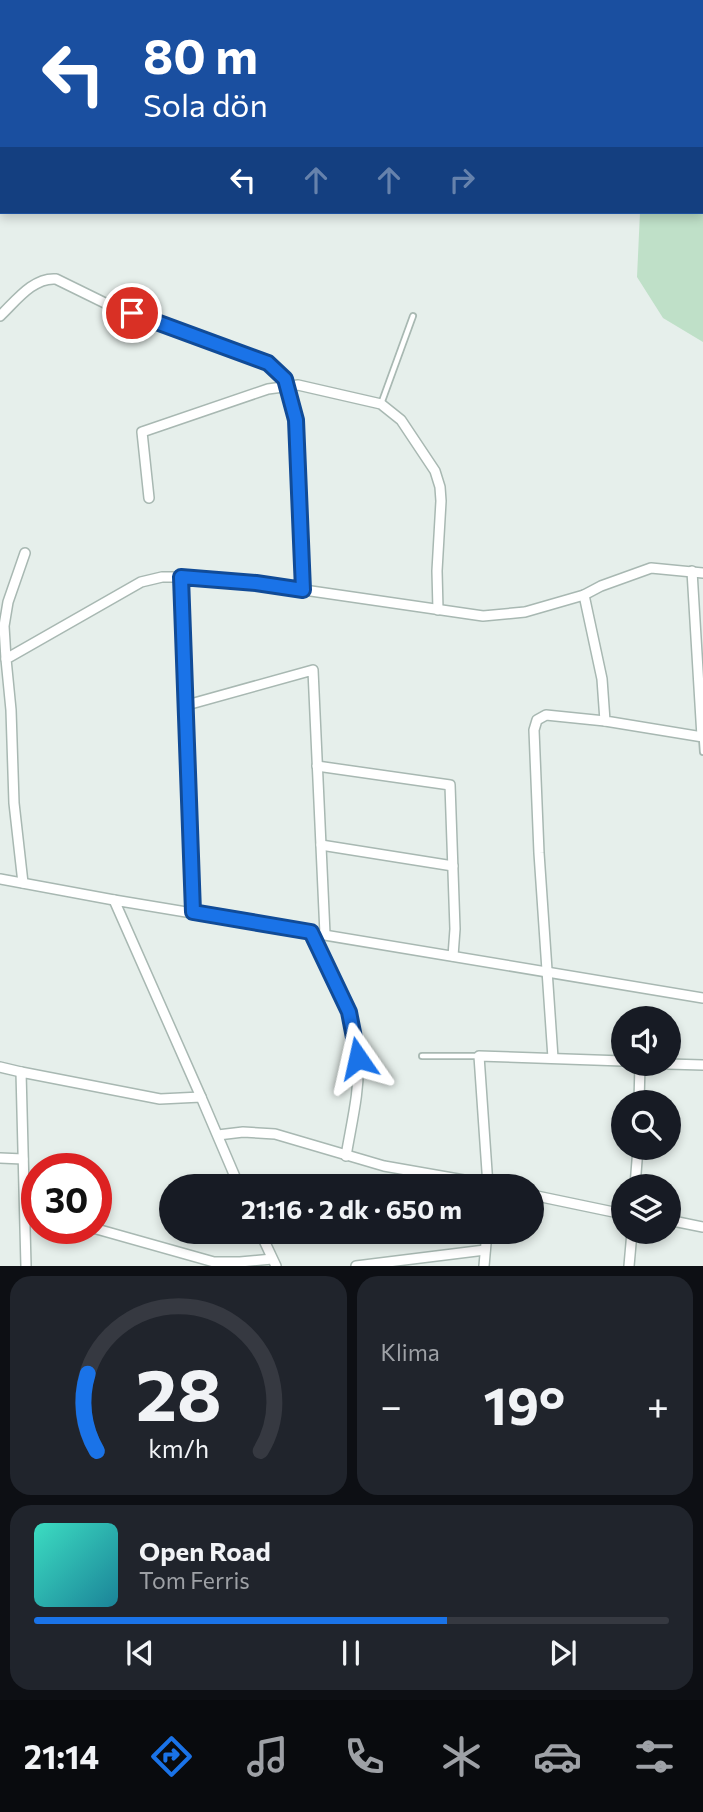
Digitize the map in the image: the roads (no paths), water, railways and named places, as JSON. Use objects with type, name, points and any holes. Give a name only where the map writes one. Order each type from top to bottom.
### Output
[{"type":"street","points":[[0,316],[35,284],[55,279],[109,305],[268,363],[282,374],[288,385],[298,432],[303,590]]},
{"type":"street","points":[[149,498],[142,432],[268,389],[288,385],[381,404],[401,420],[435,471],[440,487],[438,611]]},
{"type":"street","points":[[23,883],[14,803],[11,710],[4,625],[8,602],[25,553]]},
{"type":"street","points":[[5,659],[141,582],[162,577],[256,583],[483,616],[506,615],[583,595],[651,568],[703,573]]},
{"type":"street","points":[[553,1058],[539,853],[535,725],[541,717],[551,715],[702,737],[692,571]]},
{"type":"street","points":[[181,577],[193,912]]},
{"type":"street","points":[[583,595],[603,679],[605,722]]},
{"type":"street","points":[[187,705],[313,670],[325,934]]},
{"type":"street","points":[[317,766],[450,785],[453,956]]},
{"type":"street","points":[[321,845],[453,866]]},
{"type":"street","points":[[0,879],[703,998]]},
{"type":"street","points":[[114,900],[234,1174]]},
{"type":"street","points":[[311,932],[349,1012],[358,1058],[357,1088],[346,1156]]},
{"type":"street","points":[[486,1174],[479,1056],[611,1060]]},
{"type":"street","points":[[681,1064],[703,1065]]},
{"type":"street","points":[[0,1066],[160,1099],[201,1097]]},
{"type":"street","points":[[21,1072],[23,1153]]},
{"type":"street","points":[[218,1135],[243,1132],[275,1134],[384,1166],[427,1174]]},
{"type":"street","points":[[0,1158],[21,1159]]},
{"type":"street","points":[[544,1198],[611,1211]]},
{"type":"street","points":[[681,1223],[703,1227]]},
{"type":"street","points":[[112,1233],[214,1262],[274,1262],[266,1244]]},
{"type":"street","points":[[26,1244],[26,1266]]},
{"type":"street","points":[[484,1266],[486,1244]]},
{"type":"street","points":[[629,1266],[631,1244]]},
{"type":"street","points":[[356,1266],[412,1263],[485,1251]]},
{"type":"lane","points":[[381,404],[413,316]]},
{"type":"lane","points":[[702,737],[703,752]]},
{"type":"lane","points":[[422,1056],[479,1056]]}]
